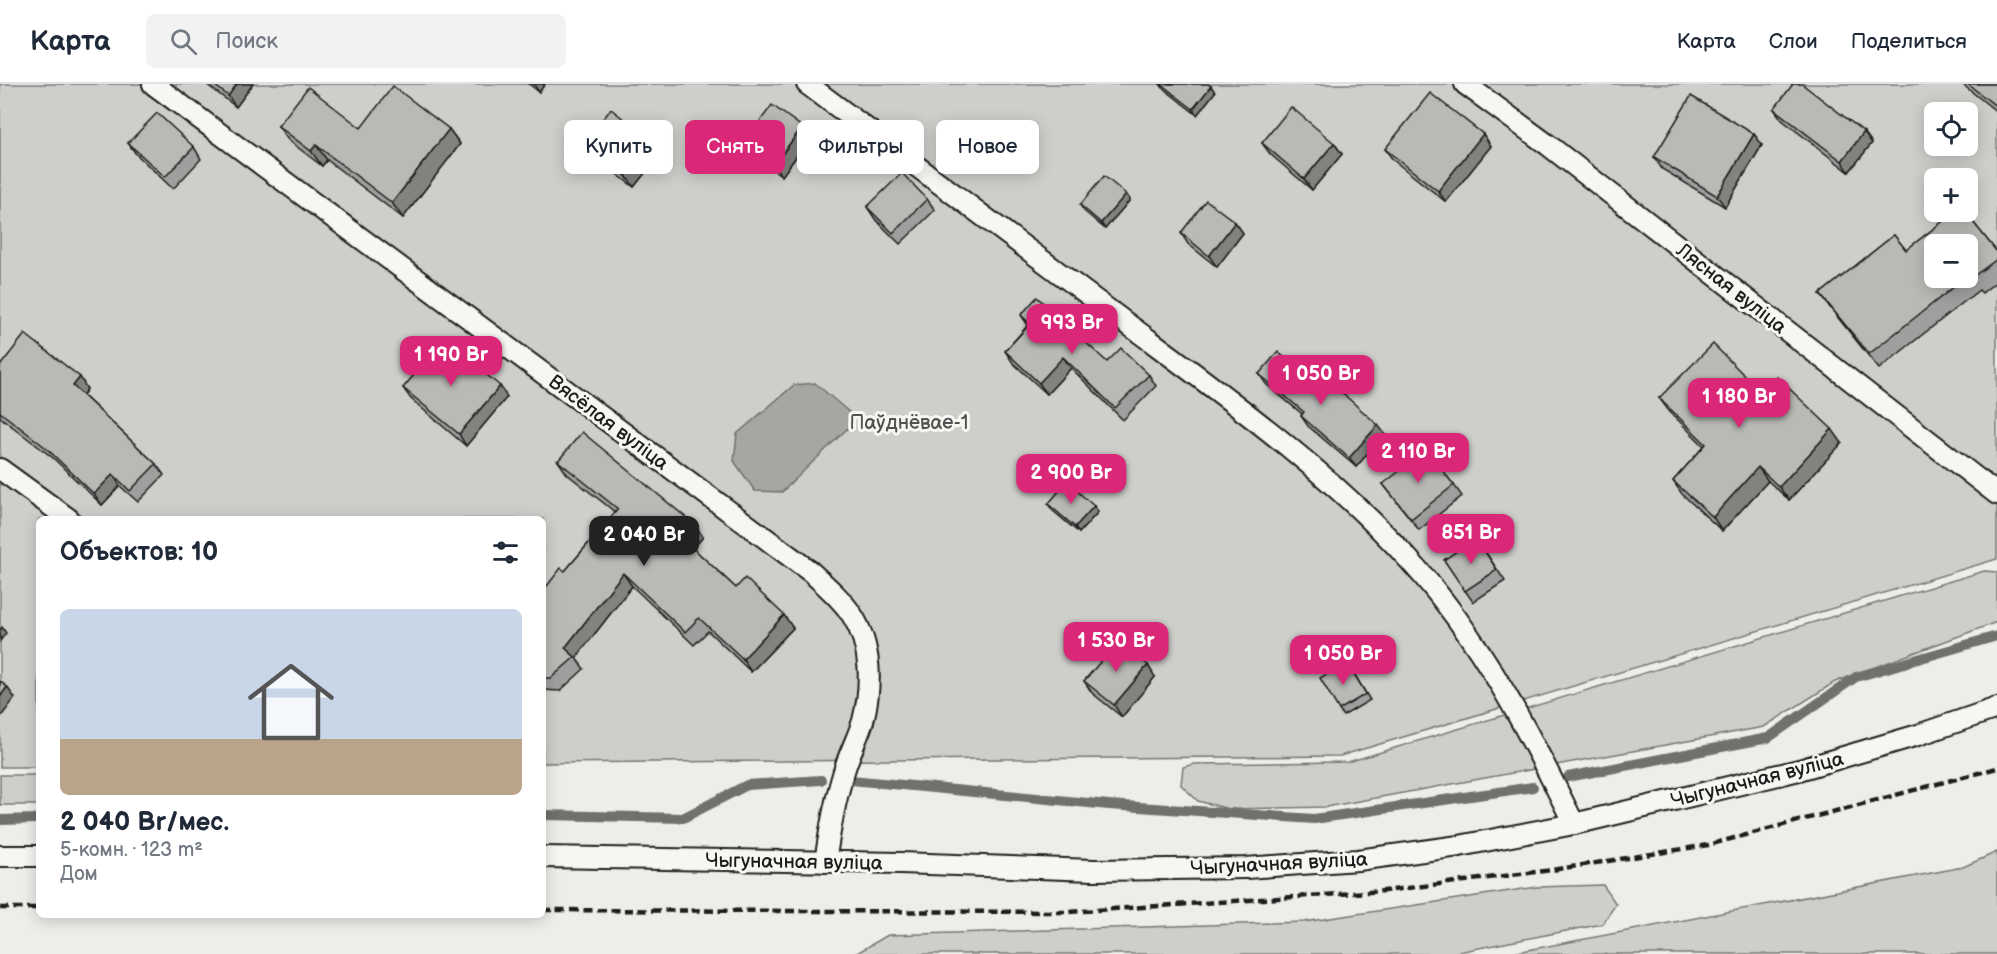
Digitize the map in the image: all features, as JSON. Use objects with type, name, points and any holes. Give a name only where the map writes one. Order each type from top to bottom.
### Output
[{"type":"lane","name":"Вясёлая вуліца","points":[[153,84],[811,572],[852,614],[862,636],[869,675],[863,720],[845,767],[825,862]]},
{"type":"lane","points":[[807,84],[1236,405],[1361,509],[1413,563],[1455,616],[1494,673],[1535,743],[1574,824]]},
{"type":"lane","name":"Лясная вуліца","points":[[1465,84],[1548,145],[1997,494]]},
{"type":"lane","points":[[0,469],[65,516]]},
{"type":"lane","name":"Чыгуначная вуліца","points":[[546,857],[1095,870],[1246,868],[1359,860],[1459,846],[1574,824],[1799,770],[1918,735],[1997,708]]},
{"type":"lane","points":[[0,856],[36,856]]},
{"type":"green space","name":"Паўднёвае-1","points":[[0,84],[1997,84],[1997,559],[1340,756],[546,763],[546,516],[36,516],[36,767],[0,767]]},
{"type":"green space","points":[[1984,571],[1997,572],[1997,622],[1835,682],[1764,727],[1326,807],[1229,809],[1198,801],[1181,785],[1183,767],[1194,764],[1348,762]]},
{"type":"green space","points":[[0,775],[36,775],[36,805],[0,805]]},
{"type":"green space","points":[[1997,852],[1997,954],[1507,954],[1963,867]]},
{"type":"green space","points":[[1603,885],[1616,904],[1602,924],[1448,954],[855,954],[888,935],[1304,922],[1537,887]]},
{"type":"shaded area","points":[[815,383],[850,413],[849,427],[782,492],[755,491],[734,461],[737,434],[794,385]]},
{"type":"building","points":[[213,84],[237,84],[228,96]]},
{"type":"building","points":[[1161,84],[1208,84],[1211,86],[1193,109]]},
{"type":"building","points":[[1793,84],[1802,84],[1864,132],[1842,161],[1774,109]]},
{"type":"building","points":[[1968,84],[1997,84],[1997,107]]},
{"type":"building","points":[[393,86],[449,129],[392,203],[316,145],[311,151],[278,126],[308,87],[361,128]]},
{"type":"building","points":[[1430,93],[1483,134],[1438,191],[1385,149]]},
{"type":"building","points":[[1691,96],[1754,134],[1717,196],[1654,157]]},
{"type":"building","points":[[772,105],[797,123],[797,134],[785,150],[785,120],[761,120]]},
{"type":"building","points":[[1291,107],[1334,143],[1304,179],[1262,143]]},
{"type":"building","points":[[611,109],[625,120],[602,120]]},
{"type":"building","points":[[157,113],[194,147],[165,177],[128,143]]},
{"type":"building","points":[[901,174],[927,199],[893,233],[867,207]]},
{"type":"building","points":[[1104,176],[1126,194],[1101,223],[1080,205]]},
{"type":"building","points":[[1206,200],[1235,222],[1209,256],[1181,233]]},
{"type":"building","points":[[1942,222],[1973,222],[1997,252],[1997,259],[1978,273],[1978,234],[1927,234]]},
{"type":"building","points":[[1894,235],[1906,250],[1924,236],[1924,288],[1952,288],[1869,354],[1820,294]]},
{"type":"building","points":[[1037,297],[1107,362],[1121,348],[1149,375],[1115,408],[1063,357],[1039,383],[1005,351],[1030,324],[1021,315]]},
{"type":"building","points":[[25,334],[80,377],[73,386],[156,464],[130,491],[113,474],[94,494],[45,447],[0,412],[0,366]]},
{"type":"building","points":[[444,339],[500,386],[459,434],[403,388]]},
{"type":"building","points":[[1713,344],[1762,393],[1777,377],[1832,429],[1779,487],[1758,467],[1713,517],[1673,481],[1706,444],[1659,398]]},
{"type":"building","points":[[1278,352],[1323,390],[1330,382],[1378,425],[1349,458],[1301,416],[1304,412],[1259,374]]},
{"type":"building","points":[[582,432],[694,524],[682,538],[736,588],[745,578],[784,615],[743,659],[699,618],[685,632],[623,573],[565,648],[575,657],[551,678],[546,678],[546,587],[561,568],[565,571],[618,509],[558,461]]},
{"type":"building","points":[[1426,450],[1454,485],[1411,519],[1383,484]]},
{"type":"building","points":[[1067,482],[1094,506],[1075,527],[1048,504]]},
{"type":"building","points":[[1476,538],[1497,570],[1465,591],[1444,560]]},
{"type":"building","points":[[1118,641],[1148,665],[1114,705],[1084,681]]},
{"type":"building","points":[[1347,662],[1366,694],[1339,710],[1320,678]]},
{"type":"building","points":[[0,681],[7,687],[0,697]]},
{"type":"waterway","points":[[1568,777],[1768,738],[1856,677],[1997,636]]},
{"type":"waterway","points":[[546,815],[683,818],[747,785],[821,780]]},
{"type":"waterway","points":[[851,780],[1109,805],[1314,819],[1533,787]]},
{"type":"waterway","points":[[0,820],[36,819]]},
{"type":"railway","points":[[546,910],[1068,912],[1384,891],[1552,870],[1708,845],[1997,768]]},
{"type":"railway","points":[[0,908],[36,908]]}]
